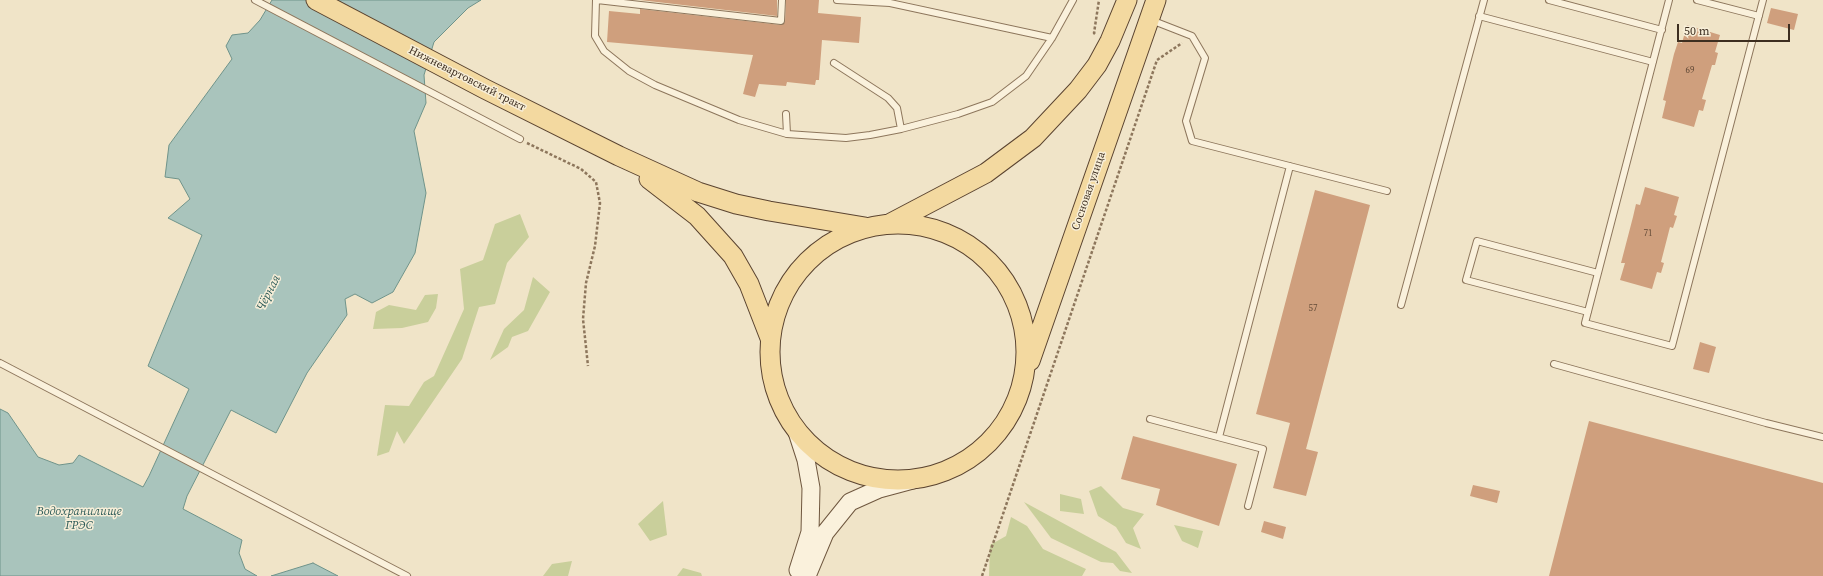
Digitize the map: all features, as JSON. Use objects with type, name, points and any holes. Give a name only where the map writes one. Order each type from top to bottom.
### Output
[{"type":"main road","name":"Нижневартовский тракт","points":[[316,0],[485,89],[619,156],[698,192],[736,204],[866,227]]},
{"type":"main road","points":[[890,224],[986,173],[1033,138],[1078,90],[1097,65],[1110,42],[1127,0]]},
{"type":"main road","name":"Сосновая улица","points":[[1022,383],[1156,0]]},
{"type":"main road","name":"Нижневартовский тракт","points":[[619,156],[697,216],[725,246],[733,256],[749,284],[770,338]]},
{"type":"main road","points":[[890,224],[914,224],[938,230],[960,239],[980,253],[997,270],[1010,290],[1020,312],[1025,335],[1026,353],[1022,383],[1009,417],[986,446],[971,457],[938,474],[900,480],[880,479],[842,467],[824,457],[809,444],[785,413],[777,395],[772,377],[770,358],[770,338],[780,301],[789,283],[801,268],[814,254],[830,242],[848,233],[866,227],[890,224]]},
{"type":"street","points":[[795,576],[810,532],[812,488],[806,460],[796,429]]},
{"type":"street","points":[[807,576],[825,533],[850,502],[879,489],[920,478]]},
{"type":"lane","points":[[255,0],[520,139]]},
{"type":"lane","points":[[782,0],[781,20],[596,0],[595,36],[604,50],[629,71],[654,85],[739,120],[787,134],[846,138],[901,129],[958,114],[992,102],[1026,76],[1052,38],[1073,0]]},
{"type":"lane","points":[[837,0],[911,3],[1052,38]]},
{"type":"lane","points":[[1400,305],[1484,0]]},
{"type":"lane","points":[[1549,0],[1662,30]]},
{"type":"lane","points":[[1670,0],[1585,323],[1672,346],[1763,0]]},
{"type":"lane","points":[[1697,0],[1758,16]]},
{"type":"lane","points":[[1480,16],[1653,62]]},
{"type":"lane","points":[[1150,19],[1192,36],[1205,58],[1186,121],[1192,141],[1387,191]]},
{"type":"lane","points":[[834,63],[888,98],[897,108],[901,129]]},
{"type":"lane","points":[[786,114],[787,134]]},
{"type":"lane","points":[[1219,437],[1290,166]]},
{"type":"lane","points":[[1588,312],[1466,280],[1477,241],[1598,273]]},
{"type":"lane","points":[[0,363],[407,576]]},
{"type":"lane","points":[[1554,364],[1766,423],[1823,437]]},
{"type":"lane","points":[[1150,419],[1264,449],[1248,506]]},
{"type":"path","points":[[982,576],[1157,60],[1192,36]]},
{"type":"path","points":[[520,139],[582,169],[596,182],[600,203],[595,246],[586,283],[583,319],[588,366]]},
{"type":"green space","points":[[520,214],[529,237],[507,263],[495,304],[479,307],[462,359],[404,444],[397,431],[389,452],[377,456],[385,405],[409,406],[424,382],[434,376],[464,309],[460,269],[483,260],[495,224]]},
{"type":"green space","points":[[533,277],[550,292],[528,331],[512,337],[508,347],[490,360],[504,329],[524,310]]},
{"type":"green space","points":[[438,294],[436,308],[428,322],[402,328],[373,329],[376,312],[389,305],[416,310],[425,295]]},
{"type":"green space","points":[[1101,486],[1123,508],[1144,514],[1133,528],[1141,549],[1126,543],[1116,527],[1098,516],[1089,491]]},
{"type":"green space","points":[[1060,494],[1081,499],[1084,514],[1060,511]]},
{"type":"green space","points":[[663,501],[667,535],[650,541],[638,524]]},
{"type":"green space","points":[[1024,502],[1116,552],[1132,573],[1120,571],[1113,563],[1101,562],[1051,538]]},
{"type":"green space","points":[[1011,517],[1027,526],[1043,549],[1086,569],[1082,576],[989,576],[990,545],[1006,536]]},
{"type":"green space","points":[[1174,525],[1203,531],[1198,548],[1182,541]]},
{"type":"green space","points":[[572,561],[568,576],[543,576],[552,564]]},
{"type":"green space","points":[[683,568],[701,573],[702,576],[677,576]]},
{"type":"water","points":[[272,0],[481,0],[468,8],[434,42],[424,75],[426,103],[414,131],[426,193],[415,253],[393,292],[372,303],[355,294],[345,299],[347,315],[307,373],[276,433],[231,410],[187,496],[183,509],[242,540],[239,553],[245,569],[257,576],[0,576],[0,409],[8,413],[38,457],[59,465],[73,463],[79,455],[143,487],[149,476],[189,389],[148,366],[202,235],[168,218],[190,199],[179,179],[165,177],[169,145],[232,59],[226,46],[232,35],[248,33],[260,20]]},
{"type":"water","points":[[313,563],[338,576],[271,576]]},
{"type":"building","points":[[640,0],[777,0],[777,16]]},
{"type":"building","points":[[786,0],[819,0],[818,13],[861,17],[859,43],[822,40],[819,80],[816,80],[815,85],[787,82],[786,86],[759,84],[755,97],[743,94],[753,55],[607,42],[609,11],[640,14],[640,9],[781,25],[785,22]]},
{"type":"building","points":[[1771,8],[1798,14],[1794,30],[1767,23]]},
{"type":"building","points":[[1687,25],[1720,35],[1715,52],[1718,53],[1715,65],[1712,65],[1702,99],[1706,100],[1703,111],[1699,110],[1694,127],[1662,118],[1666,101],[1663,100],[1674,54],[1678,42],[1682,43]]},
{"type":"building","points":[[1645,187],[1679,197],[1674,215],[1677,216],[1673,228],[1670,227],[1661,262],[1664,263],[1661,273],[1657,272],[1652,289],[1620,280],[1625,263],[1621,263],[1636,204],[1640,205]]},
{"type":"building","points":[[1315,190],[1370,205],[1306,449],[1318,452],[1306,496],[1273,488],[1290,423],[1256,414]]},
{"type":"building","points":[[1700,342],[1716,347],[1709,373],[1693,369]]},
{"type":"building","points":[[1589,421],[1823,483],[1823,576],[1549,576]]},
{"type":"building","points":[[1133,436],[1237,464],[1219,526],[1156,505],[1160,489],[1121,479]]},
{"type":"building","points":[[1473,485],[1500,491],[1497,503],[1470,496]]},
{"type":"building","points":[[1264,521],[1286,527],[1283,539],[1261,532]]},
{"type":"water label","name":"Чёрная","points":[[269,293]]},
{"type":"water label","name":"Водохранилище ГРЭС","points":[[79,519]]}]
